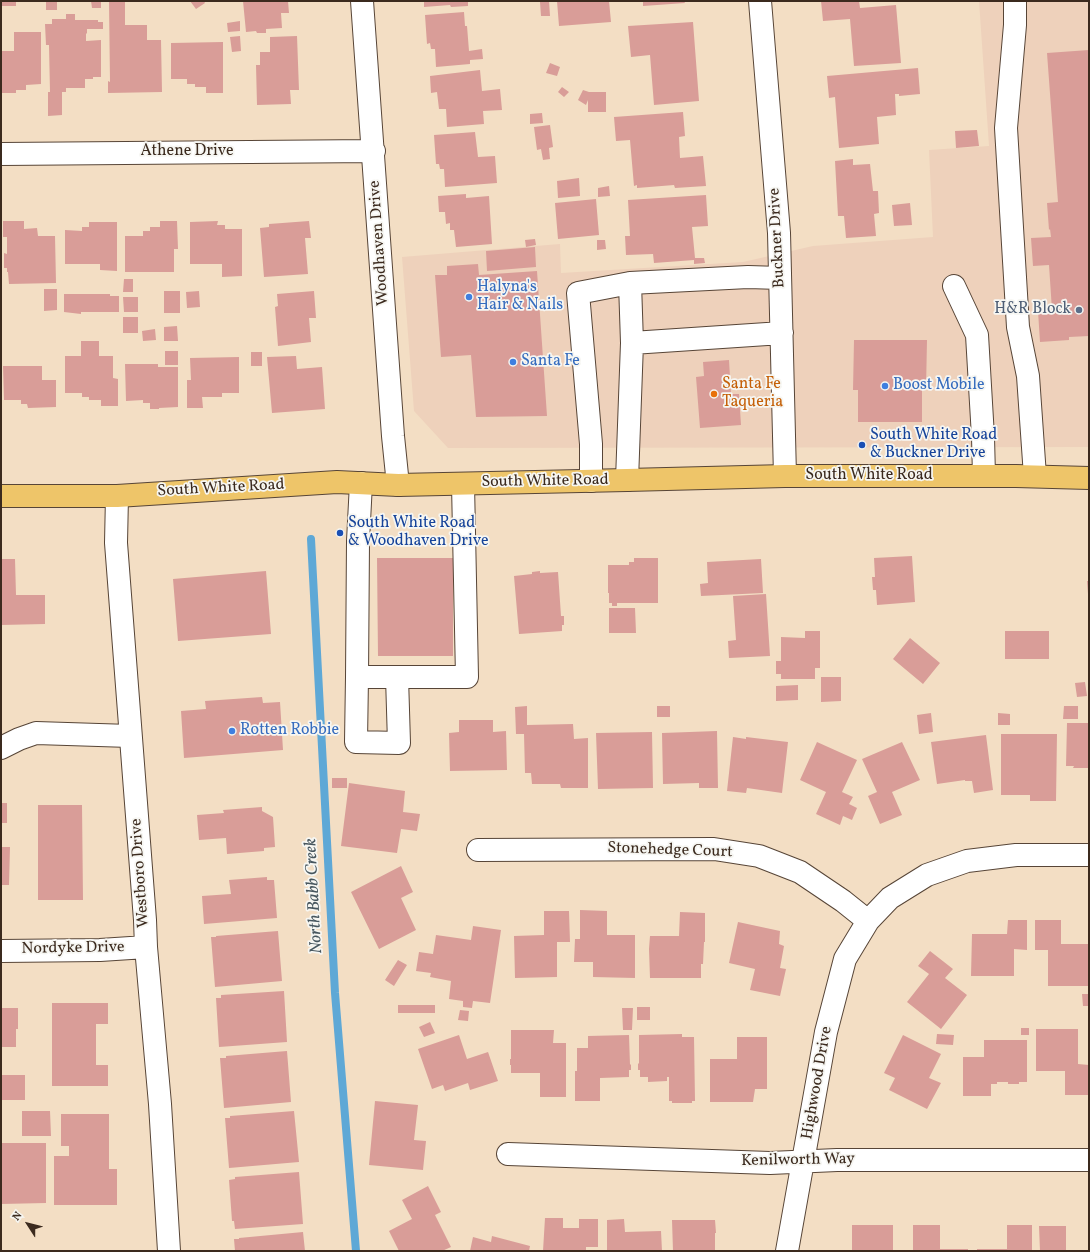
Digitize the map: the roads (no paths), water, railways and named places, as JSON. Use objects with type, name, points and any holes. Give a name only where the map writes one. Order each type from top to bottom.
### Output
[{"type":"main road","name":"South White Road","points":[[1,496],[118,496],[337,482],[398,485],[785,476],[1035,476],[1089,478]]},
{"type":"street","name":"Woodhaven Drive","points":[[362,1],[398,485]]},
{"type":"street","name":"Buckner Drive","points":[[760,1],[779,233],[785,476]]},
{"type":"street","points":[[1015,1],[1015,25],[1006,128],[1018,328],[1028,376],[1035,476]]},
{"type":"street","name":"Athene Drive","points":[[1,154],[374,151]]},
{"type":"street","points":[[591,481],[591,444],[578,293],[630,283],[748,277],[780,278]]},
{"type":"street","points":[[627,480],[632,343],[630,283]]},
{"type":"street","points":[[954,286],[977,335],[984,437],[984,476]]},
{"type":"street","points":[[632,343],[782,334]]},
{"type":"street","points":[[361,483],[358,541],[356,742],[399,744],[397,677]]},
{"type":"street","points":[[357,676],[467,677],[463,484]]},
{"type":"street","name":"Westboro Drive","points":[[118,496],[116,543],[146,947],[160,1104],[169,1251]]},
{"type":"street","points":[[1,748],[19,739],[36,734],[130,736]]},
{"type":"street","name":"Stonehedge Court","points":[[478,850],[714,849],[759,856],[800,872],[868,921]]},
{"type":"street","name":"Highwood Drive","points":[[787,1251],[826,1032],[845,958],[868,921],[890,898],[928,875],[967,861],[1016,855],[1089,854]]},
{"type":"street","name":"Nordyke Drive","points":[[1,950],[100,950],[146,947]]},
{"type":"street","name":"Kenilworth Way","points":[[508,1154],[762,1162],[837,1160],[1089,1160]]},
{"type":"waterway","name":"North Babb Creek","points":[[311,539],[335,993],[356,1251]]},
{"type":"place","name":"Halyna's Hair & Nails","points":[[469,297]]},
{"type":"place","name":"H&R Block","points":[[1079,310]]},
{"type":"place","name":"Santa Fe","points":[[513,362]]},
{"type":"place","name":"Boost Mobile","points":[[885,386]]},
{"type":"place","name":"Santa Fe Taqueria","points":[[714,394]]},
{"type":"place","name":"South White Road & Buckner Drive","points":[[862,445]]},
{"type":"place","name":"South White Road & Woodhaven Drive","points":[[340,533]]},
{"type":"place","name":"Rotten Robbie","points":[[232,731]]}]
